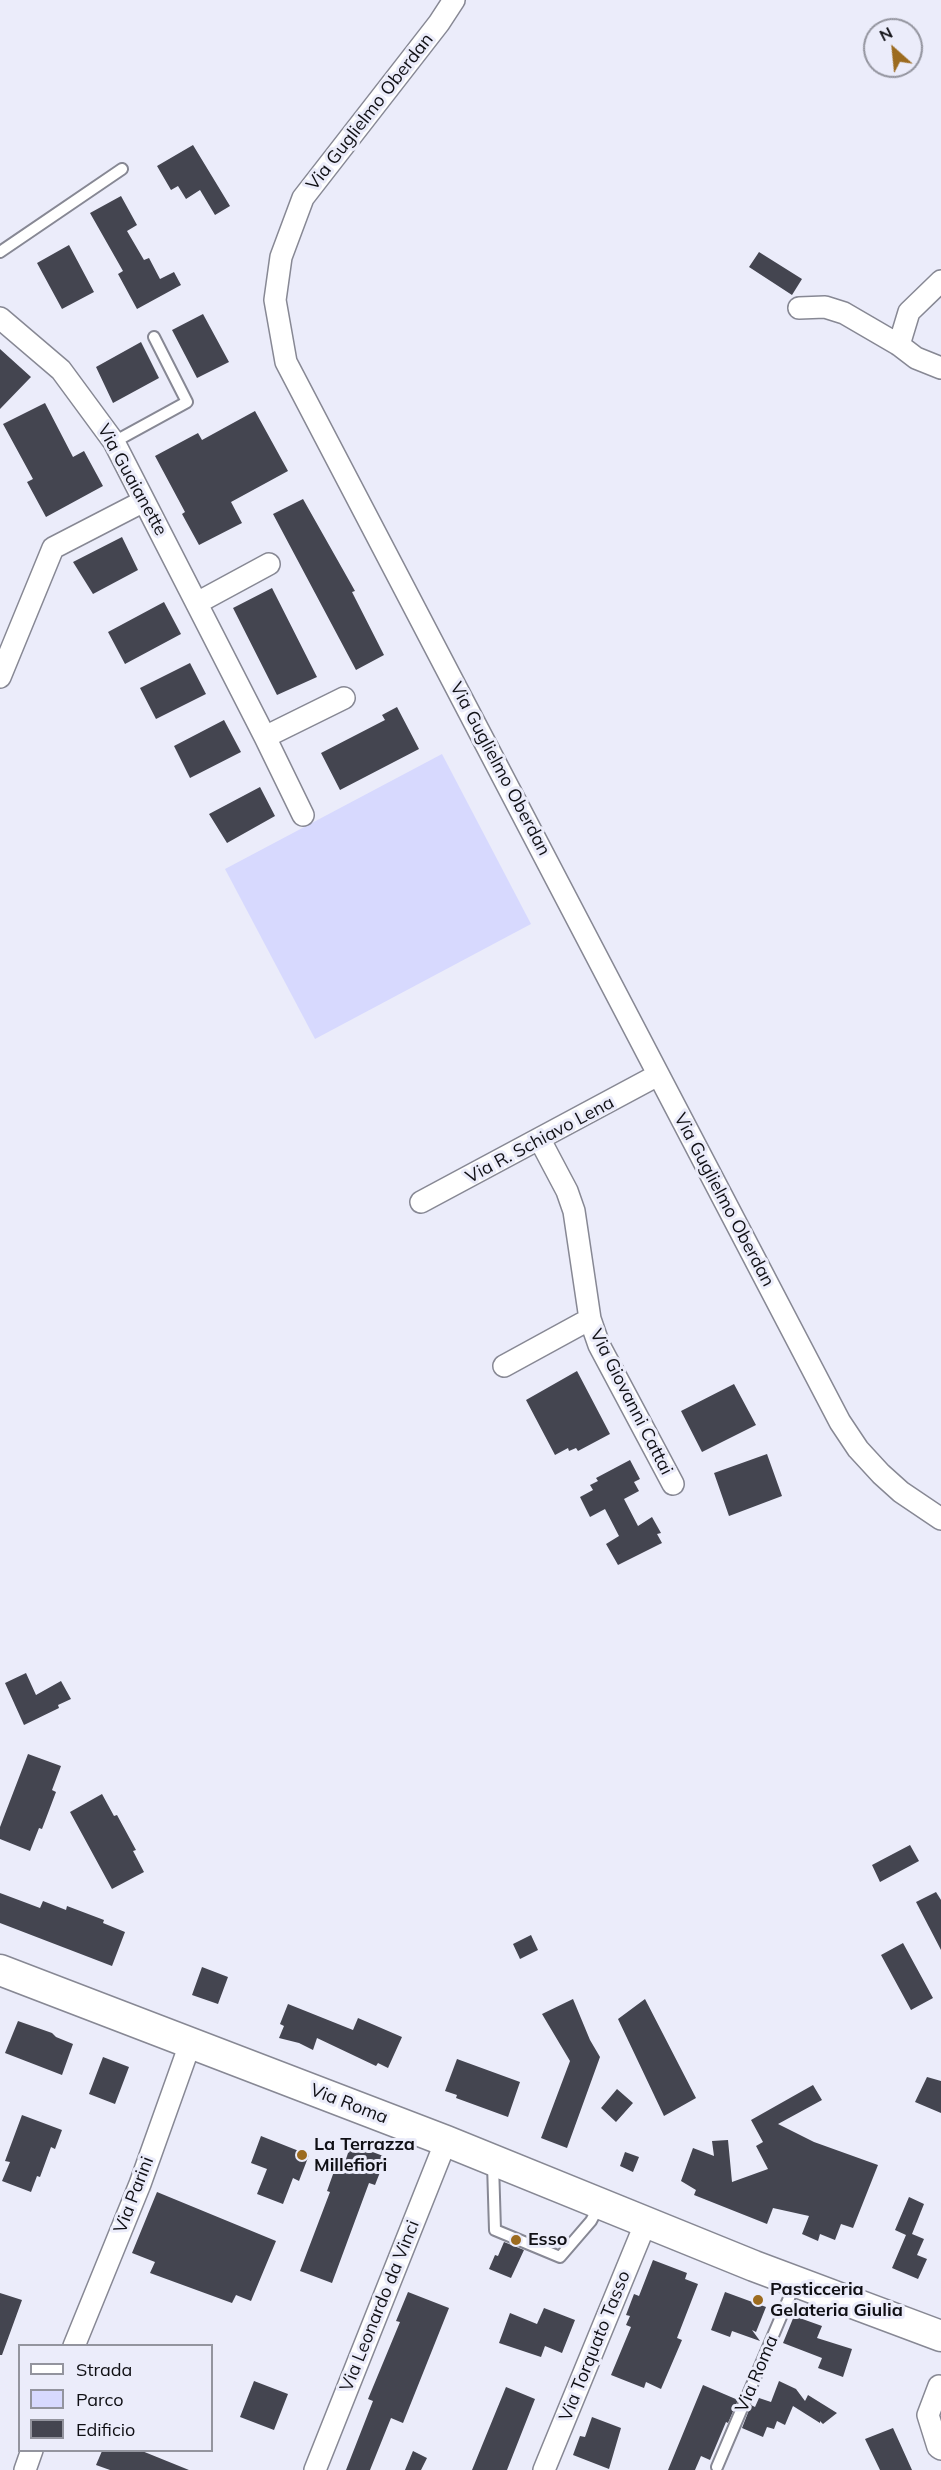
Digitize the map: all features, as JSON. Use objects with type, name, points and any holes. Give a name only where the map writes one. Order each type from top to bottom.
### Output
[{"type":"main road","name":"Via Roma","points":[[0,1970],[941,2336]]},
{"type":"street","name":"Via Guglielmo Oberdan","points":[[454,0],[439,23],[303,198],[281,257],[275,300],[286,362],[840,1422],[858,1449],[881,1474],[919,1506],[941,1519]]},
{"type":"street","points":[[899,345],[909,312],[941,281]]},
{"type":"street","points":[[799,308],[825,308],[844,313],[899,345],[916,358],[941,368]]},
{"type":"street","name":"Via Guaianette","points":[[0,318],[61,370],[114,442],[266,736],[303,815]]},
{"type":"street","points":[[0,677],[53,548],[144,501]]},
{"type":"street","points":[[197,603],[269,564]]},
{"type":"street","points":[[266,736],[344,698]]},
{"type":"street","name":"Via R. Schiavo Lena","points":[[421,1202],[658,1076]]},
{"type":"street","name":"Via Giovanni Cattai","points":[[540,1140],[567,1191],[574,1211],[590,1319],[598,1345],[673,1484]]},
{"type":"street","name":"Via Giovanni Cattai","points":[[504,1366],[590,1319]]},
{"type":"street","name":"Via Parini","points":[[75,2344],[140,2184],[190,2044]]},
{"type":"street","name":"Via Leonardo da Vinci","points":[[315,2470],[446,2142]]},
{"type":"street","name":"Via Torquato Tasso","points":[[544,2470],[646,2222]]},
{"type":"street","points":[[939,2386],[928,2415],[938,2447],[941,2449]]},
{"type":"street","points":[[25,2470],[32,2452]]},
{"type":"lane","points":[[0,252],[122,169]]},
{"type":"lane","points":[[114,442],[187,402],[154,338]]},
{"type":"lane","points":[[493,2161],[495,2230],[560,2257],[591,2221],[601,2203]]},
{"type":"lane","name":"Via Roma","points":[[717,2467],[796,2281]]},
{"type":"green space","points":[[442,754],[531,924],[315,1039],[225,869]]},
{"type":"building","points":[[193,145],[230,206],[215,215],[200,190],[186,199],[178,186],[171,190],[157,166]]},
{"type":"building","points":[[121,196],[137,225],[127,231],[144,260],[149,258],[160,279],[174,272],[181,285],[137,309],[118,274],[123,271],[90,213]]},
{"type":"building","points":[[69,245],[94,292],[62,309],[37,263]]},
{"type":"building","points":[[759,252],[802,279],[792,295],[749,267]]},
{"type":"building","points":[[203,314],[229,362],[197,378],[172,330]]},
{"type":"building","points":[[141,342],[159,378],[113,403],[96,367]]},
{"type":"building","points":[[0,349],[31,377],[0,409]]},
{"type":"building","points":[[45,403],[73,457],[84,451],[103,486],[46,517],[27,482],[33,479],[3,424]]},
{"type":"building","points":[[255,411],[288,471],[231,502],[242,523],[199,545],[182,514],[185,512],[155,456],[198,433],[202,440]]},
{"type":"building","points":[[303,499],[355,591],[352,592],[384,655],[356,670],[273,514]]},
{"type":"building","points":[[122,537],[138,570],[93,594],[73,562]]},
{"type":"building","points":[[272,588],[317,677],[277,695],[233,608]]},
{"type":"building","points":[[164,602],[181,634],[125,664],[108,632]]},
{"type":"building","points":[[190,663],[206,694],[156,719],[140,688]]},
{"type":"building","points":[[397,707],[419,749],[340,790],[321,753],[385,720],[382,715]]},
{"type":"building","points":[[224,720],[241,752],[190,778],[174,746]]},
{"type":"building","points":[[260,787],[275,816],[227,843],[209,814]]},
{"type":"building","points":[[577,1371],[610,1434],[578,1451],[576,1448],[569,1451],[568,1448],[555,1455],[526,1400]]},
{"type":"building","points":[[734,1384],[756,1425],[702,1452],[681,1411]]},
{"type":"building","points":[[767,1454],[782,1496],[729,1516],[714,1473]]},
{"type":"building","points":[[630,1460],[640,1479],[634,1482],[639,1491],[624,1499],[638,1526],[652,1517],[661,1533],[657,1534],[662,1543],[618,1565],[606,1544],[619,1536],[605,1509],[590,1517],[580,1497],[593,1490],[590,1485],[598,1481],[596,1478]]},
{"type":"building","points":[[26,1673],[36,1695],[61,1681],[71,1699],[58,1705],[59,1708],[24,1725],[5,1683]]},
{"type":"building","points":[[28,1754],[61,1766],[52,1790],[56,1792],[42,1829],[39,1828],[30,1851],[0,1839],[0,1827]]},
{"type":"building","points":[[102,1794],[114,1816],[117,1815],[136,1850],[133,1851],[144,1872],[112,1889],[70,1812]]},
{"type":"building","points":[[910,1845],[919,1861],[880,1882],[872,1865]]},
{"type":"building","points":[[936,1892],[941,1900],[941,1950],[916,1902]]},
{"type":"building","points":[[0,1893],[40,1908],[43,1901],[66,1910],[67,1906],[104,1920],[103,1923],[125,1932],[112,1966],[0,1923]]},
{"type":"building","points":[[531,1935],[538,1950],[520,1959],[513,1944]]},
{"type":"building","points":[[903,1943],[933,1998],[911,2010],[881,1955]]},
{"type":"building","points":[[202,1967],[228,1977],[218,2004],[192,1995]]},
{"type":"building","points":[[573,1999],[590,2040],[600,2057],[567,2148],[541,2138],[570,2061],[542,2014]]},
{"type":"building","points":[[645,1999],[696,2098],[664,2116],[618,2019]]},
{"type":"building","points":[[288,2004],[353,2030],[358,2018],[402,2037],[388,2068],[378,2063],[376,2066],[317,2038],[313,2050],[299,2043],[279,2038],[284,2026],[280,2024]]},
{"type":"building","points":[[18,2021],[52,2033],[73,2044],[62,2075],[5,2053]]},
{"type":"building","points":[[103,2057],[129,2067],[115,2104],[89,2094]]},
{"type":"building","points":[[457,2059],[520,2082],[508,2117],[456,2098],[457,2095],[445,2091]]},
{"type":"building","points":[[927,2077],[941,2081],[941,2113],[915,2102]]},
{"type":"building","points":[[813,2085],[822,2100],[778,2124],[814,2142],[878,2165],[853,2228],[841,2224],[835,2240],[820,2234],[818,2241],[802,2234],[809,2216],[773,2208],[767,2224],[694,2195],[696,2190],[681,2181],[693,2148],[714,2156],[712,2141],[728,2140],[732,2182],[768,2169],[756,2146],[763,2142],[751,2120]]},
{"type":"building","points":[[617,2089],[633,2103],[616,2122],[601,2108]]},
{"type":"building","points":[[22,2115],[62,2130],[55,2149],[51,2147],[40,2177],[37,2176],[31,2192],[2,2181],[10,2162],[5,2161]]},
{"type":"building","points":[[261,2136],[309,2155],[299,2181],[293,2178],[283,2204],[257,2194],[267,2169],[251,2163]]},
{"type":"building","points":[[351,2144],[386,2157],[375,2185],[369,2183],[332,2283],[300,2271],[330,2192],[327,2191],[337,2163],[344,2165]]},
{"type":"building","points":[[625,2152],[639,2157],[633,2172],[620,2166]]},
{"type":"building","points":[[157,2192],[276,2241],[251,2301],[236,2295],[232,2303],[150,2273],[155,2262],[132,2253]]},
{"type":"building","points":[[909,2197],[924,2204],[912,2234],[924,2239],[917,2255],[927,2259],[918,2279],[892,2268],[906,2235],[895,2230]]},
{"type":"building","points":[[504,2242],[524,2250],[511,2278],[489,2269]]},
{"type":"building","points":[[653,2260],[687,2273],[685,2279],[698,2284],[677,2338],[682,2340],[661,2389],[646,2382],[644,2388],[611,2375],[631,2327],[626,2325],[630,2316],[626,2315],[634,2294],[639,2296]]},
{"type":"building","points":[[408,2292],[449,2308],[403,2423],[391,2418],[370,2470],[346,2470],[373,2401],[368,2399],[400,2322],[396,2321]]},
{"type":"building","points":[[725,2292],[766,2307],[756,2332],[752,2330],[760,2341],[732,2331],[730,2337],[711,2330]]},
{"type":"building","points":[[0,2293],[22,2300],[2,2355],[0,2355]]},
{"type":"building","points":[[544,2308],[575,2320],[562,2353],[545,2346],[541,2357],[499,2343],[510,2313],[537,2324]]},
{"type":"building","points":[[794,2316],[822,2326],[817,2338],[852,2349],[843,2377],[818,2368],[822,2358],[783,2343]]},
{"type":"building","points":[[254,2381],[288,2394],[274,2430],[240,2417]]},
{"type":"building","points":[[779,2381],[796,2389],[805,2401],[808,2395],[837,2413],[823,2424],[793,2406],[785,2425],[777,2421],[774,2429],[767,2427],[763,2437],[742,2428],[751,2405],[755,2407],[759,2398],[771,2402]]},
{"type":"building","points":[[703,2385],[738,2400],[710,2460],[701,2456],[695,2470],[668,2470]]},
{"type":"building","points":[[506,2387],[535,2399],[507,2470],[472,2470]]},
{"type":"building","points":[[592,2417],[621,2428],[609,2469],[573,2455],[580,2436],[585,2437]]},
{"type":"building","points":[[893,2428],[912,2470],[880,2470],[865,2439]]},
{"type":"building","points":[[413,2451],[427,2458],[421,2470],[405,2470]]},
{"type":"building","points":[[102,2452],[144,2452],[189,2470],[110,2470],[96,2465]]},
{"type":"place","name":"La Terrazza Millefiori","points":[[302,2155]]},
{"type":"place","name":"Esso","points":[[516,2240]]},
{"type":"place","name":"Pasticceria Gelateria Giulia","points":[[758,2300]]}]
